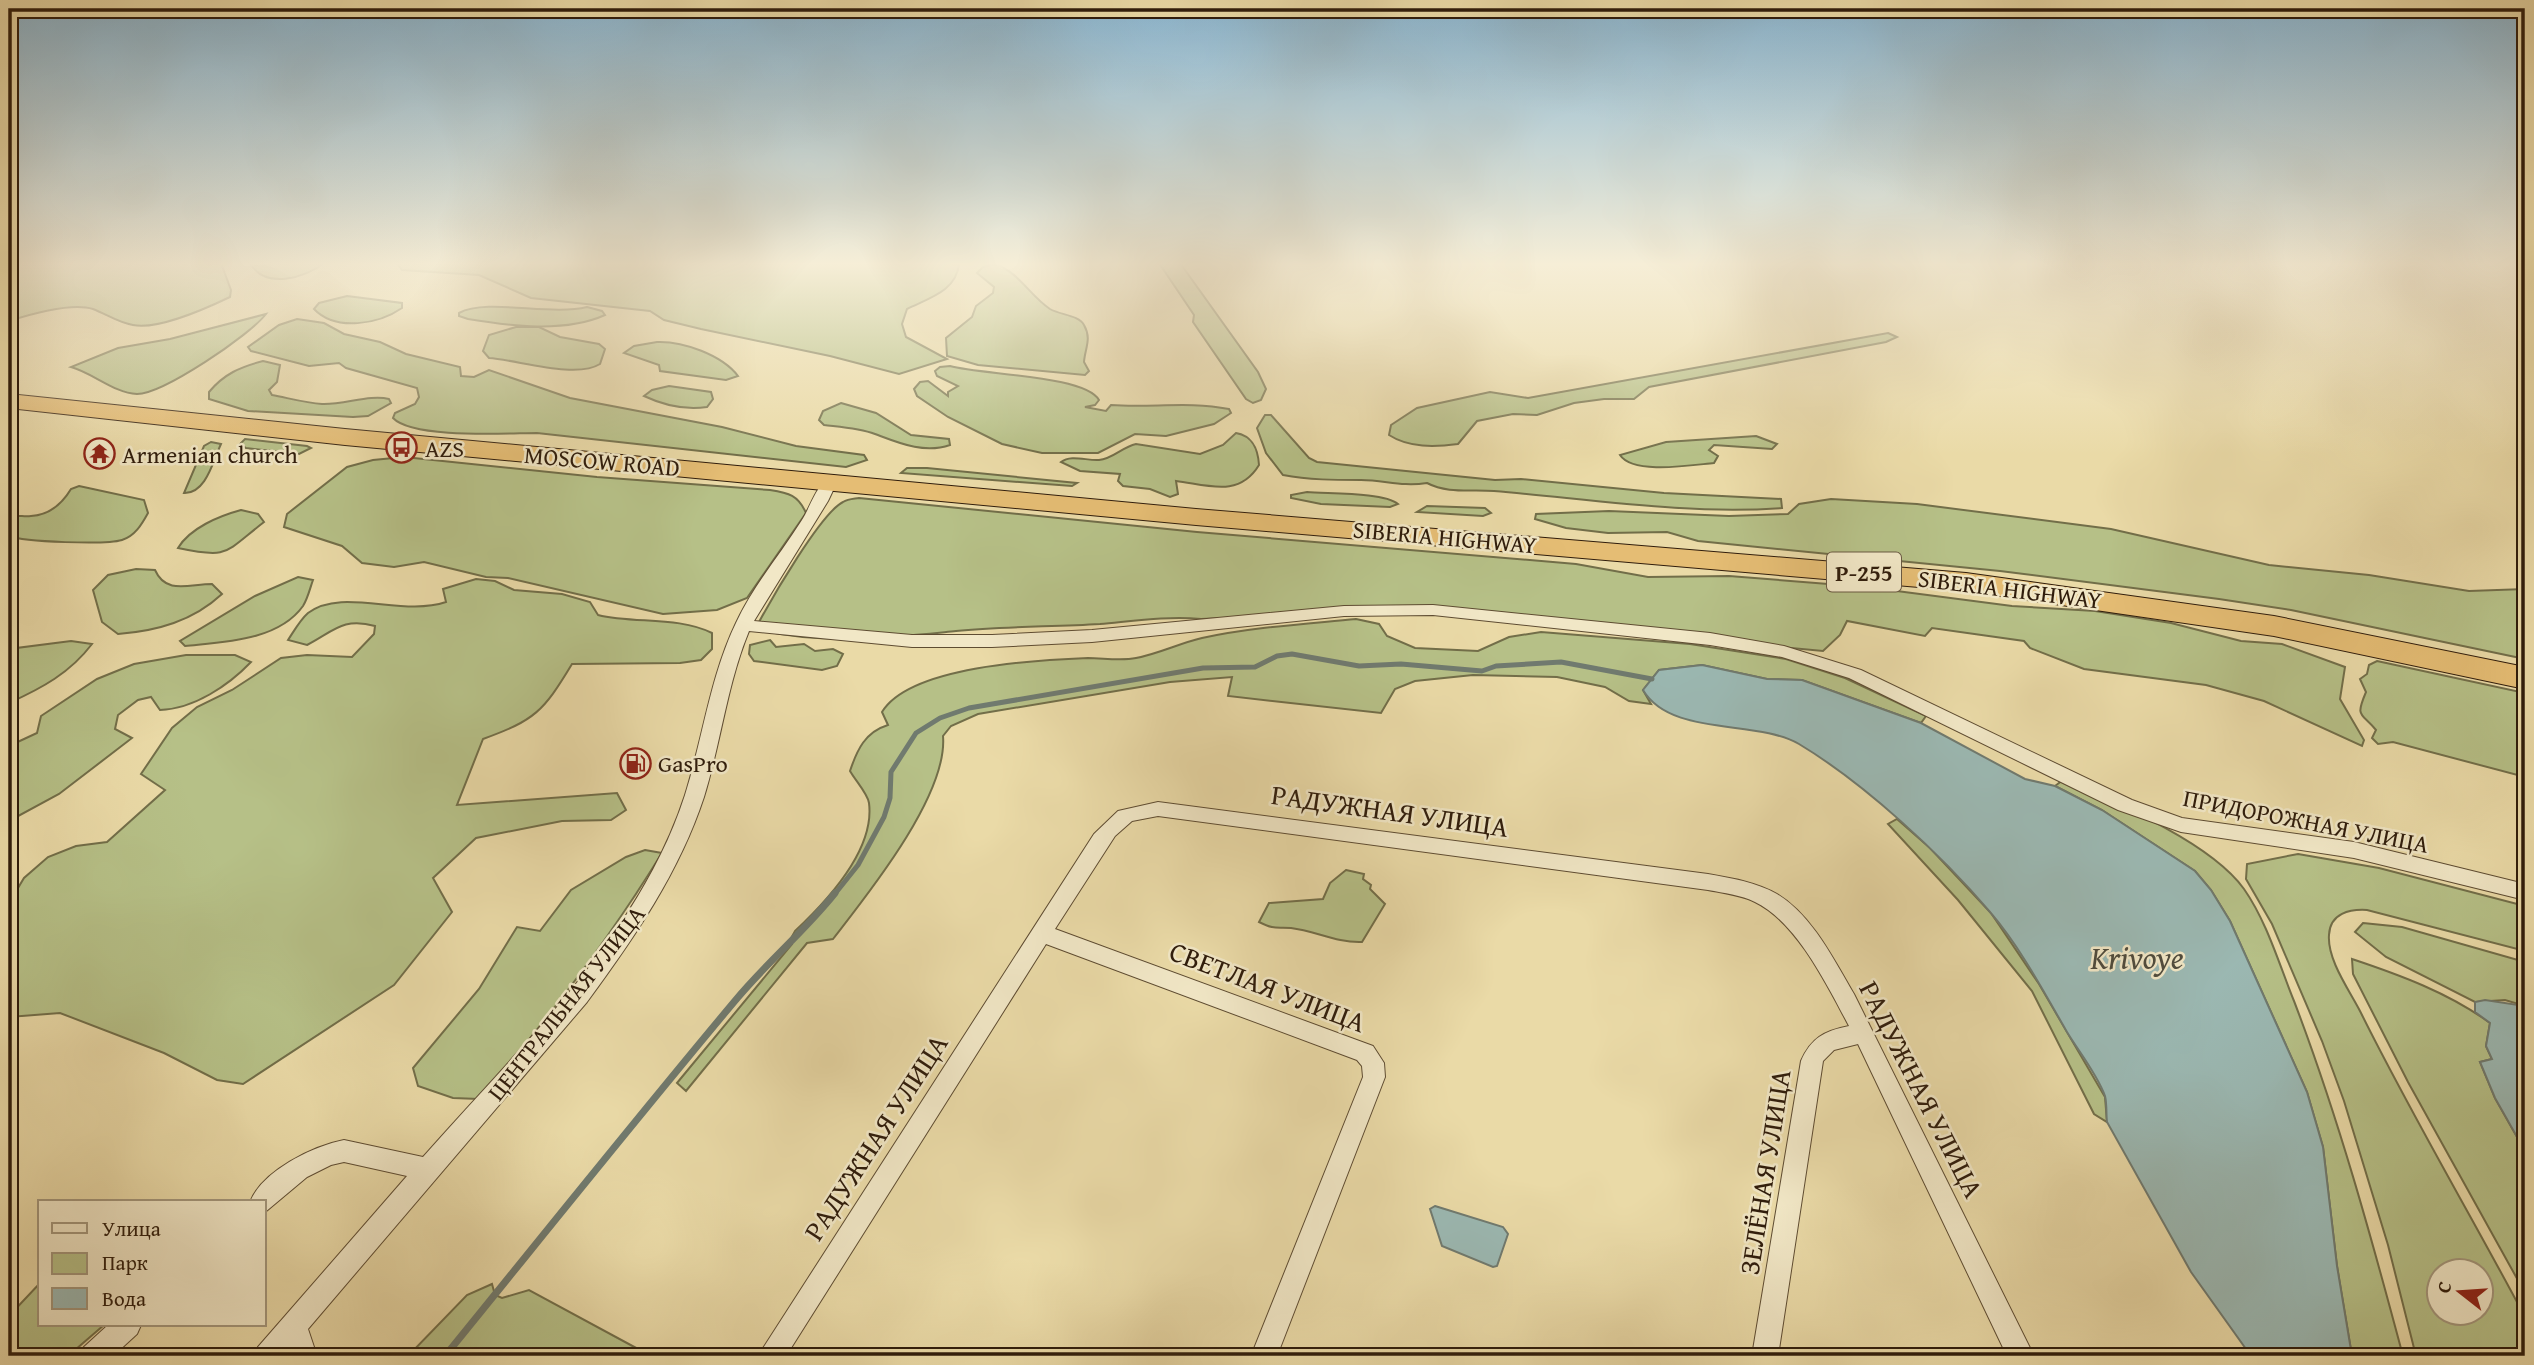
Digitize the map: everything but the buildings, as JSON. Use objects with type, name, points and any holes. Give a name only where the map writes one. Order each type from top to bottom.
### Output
[{"type":"highway","name":"MOSCOW ROAD","points":[[9,401],[345,437],[1196,517]]},
{"type":"highway","name":"SIBERIA HIGHWAY","points":[[1196,517],[1966,582],[2274,626],[2525,678]]},
{"type":"street","name":"ЦЕНТРАЛЬНАЯ УЛИЦА","points":[[267,1356],[579,995],[623,937],[656,886],[694,798],[743,625],[816,514],[830,482]]},
{"type":"street","name":"ПРИДОРОЖНАЯ УЛИЦА","points":[[743,625],[912,641],[992,640],[1092,636],[1344,611],[1433,610],[1759,646],[1817,660],[1855,674],[1965,724],[2125,805],[2181,825],[2354,850],[2525,892]]},
{"type":"street","name":"РАДУЖНАЯ УЛИЦА","points":[[771,1356],[1117,818],[1132,812],[1158,809],[1694,880],[1747,891],[1775,903],[1791,918],[1814,948],[1863,1033],[2021,1356]]},
{"type":"street","name":"СВЕТЛАЯ УЛИЦА","points":[[1041,933],[1365,1053],[1373,1063],[1374,1077],[1264,1356]]},
{"type":"street","name":"ЗЕЛЁНАЯ УЛИЦА","points":[[1765,1356],[1812,1061],[1816,1049],[1825,1041],[1863,1033]]},
{"type":"street","points":[[264,1200],[316,1158],[344,1152],[429,1170]]},
{"type":"street","points":[[93,1356],[127,1326]]},
{"type":"street","points":[[295,1326],[304,1356]]},
{"type":"green space","points":[[217,327],[253,327],[185,374],[137,394],[112,387],[71,367],[118,348],[170,339]]},
{"type":"green space","points":[[277,327],[331,327],[344,334],[380,342],[406,354],[460,367],[461,376],[474,377],[489,370],[570,398],[722,427],[796,446],[864,455],[867,460],[846,467],[537,433],[484,434],[420,429],[404,425],[393,418],[395,413],[415,404],[419,397],[417,388],[346,368],[339,363],[309,366],[251,351],[248,347]]},
{"type":"green space","points":[[516,327],[539,327],[560,337],[599,344],[605,349],[600,364],[577,370],[489,358],[483,351],[489,335]]},
{"type":"green space","points":[[692,327],[903,327],[906,337],[947,359],[899,374],[830,356]]},
{"type":"green space","points":[[960,327],[1084,327],[1088,335],[1084,362],[1089,371],[1085,375],[978,365],[947,356],[946,338]]},
{"type":"green space","points":[[1196,327],[1226,327],[1258,372],[1266,389],[1261,400],[1253,403],[1246,399]]},
{"type":"green space","points":[[1888,333],[1897,337],[1886,342],[1649,387],[1634,399],[1574,403],[1537,415],[1513,414],[1477,421],[1458,444],[1414,444],[1389,435],[1391,425],[1417,408],[1490,392],[1528,398]]},
{"type":"green space","points":[[657,342],[678,344],[701,351],[731,368],[738,376],[726,380],[660,371],[659,365],[624,353],[634,346]]},
{"type":"green space","points":[[263,361],[280,365],[277,382],[269,390],[272,395],[322,404],[374,398],[389,399],[391,403],[368,416],[353,417],[248,411],[209,399],[209,392],[227,376]]},
{"type":"green space","points":[[950,366],[1074,385],[1090,392],[1099,400],[1095,405],[1085,407],[1106,411],[1111,405],[1185,405],[1229,409],[1231,413],[1214,424],[1166,436],[1135,434],[1098,453],[1042,453],[1002,444],[948,417],[917,396],[914,389],[920,382],[928,381],[948,396],[948,392],[958,386],[937,376],[935,371],[940,367]]},
{"type":"green space","points":[[669,386],[711,392],[713,399],[707,407],[691,408],[644,396],[652,390]]},
{"type":"green space","points":[[841,403],[876,413],[911,435],[949,439],[950,445],[921,448],[863,430],[824,425],[819,420],[823,411]]},
{"type":"green space","points":[[1265,415],[1271,415],[1309,458],[1317,462],[1495,480],[1521,479],[1664,493],[1781,499],[1782,508],[1674,508],[1494,491],[1451,490],[1427,483],[1401,484],[1283,475],[1266,453],[1257,428]]},
{"type":"green space","points":[[1236,433],[1247,437],[1256,449],[1259,465],[1251,475],[1242,482],[1222,487],[1176,481],[1178,494],[1170,497],[1150,489],[1123,486],[1118,481],[1120,474],[1080,471],[1061,462],[1074,458],[1104,459],[1136,444],[1200,454],[1223,445]]},
{"type":"green space","points":[[1756,436],[1777,444],[1772,449],[1714,445],[1709,450],[1718,456],[1714,463],[1678,467],[1637,465],[1620,455],[1666,442]]},
{"type":"green space","points":[[245,439],[311,448],[299,454],[246,448],[240,444]]},
{"type":"green space","points":[[211,442],[221,444],[208,475],[198,488],[184,493],[204,446]]},
{"type":"green space","points":[[404,457],[597,477],[770,490],[792,496],[800,502],[806,513],[747,598],[717,610],[663,614],[508,578],[486,577],[424,562],[394,567],[362,563],[342,546],[284,527],[287,514],[347,467],[373,460]]},
{"type":"green space","points":[[907,468],[1077,483],[1072,486],[901,473]]},
{"type":"green space","points":[[79,486],[144,500],[148,513],[131,536],[113,542],[47,541],[9,536],[9,518],[49,511],[59,504],[71,489]]},
{"type":"green space","points":[[1307,492],[1368,495],[1398,504],[1390,507],[1321,504],[1291,498],[1291,495]]},
{"type":"green space","points":[[859,498],[1197,532],[1576,564],[1648,577],[1729,576],[1866,587],[2012,606],[2095,611],[2171,623],[2241,641],[2282,644],[2345,667],[2340,699],[2364,740],[2362,746],[2264,701],[2206,685],[2084,669],[2030,648],[2024,641],[1932,628],[1925,636],[1847,621],[1840,635],[1823,651],[1398,611],[1201,619],[1163,618],[836,639],[765,631],[759,622],[810,538],[834,509],[845,501]]},
{"type":"green space","points":[[1831,499],[1917,504],[2111,529],[2269,565],[2369,575],[2469,591],[2525,589],[2525,659],[2291,610],[2219,599],[2000,571],[1698,541],[1667,532],[1608,533],[1566,528],[1535,519],[1536,514],[1609,511],[1729,516],[1788,514],[1799,504]]},
{"type":"green space","points":[[1427,506],[1485,508],[1491,513],[1483,516],[1417,512]]},
{"type":"green space","points":[[241,510],[258,514],[264,522],[233,547],[217,553],[178,548],[197,529]]},
{"type":"green space","points":[[136,569],[155,570],[165,583],[172,585],[212,584],[222,594],[199,611],[174,623],[118,634],[102,622],[93,590],[108,575]]},
{"type":"green space","points":[[298,577],[313,580],[308,596],[292,618],[279,626],[265,633],[232,641],[185,646],[180,641],[255,596]]},
{"type":"green space","points":[[476,579],[495,581],[514,590],[562,594],[590,602],[598,615],[685,624],[712,633],[712,649],[701,660],[680,663],[572,664],[545,704],[536,712],[515,726],[483,739],[457,805],[617,793],[626,810],[611,820],[562,821],[476,838],[433,878],[452,912],[394,985],[243,1084],[217,1080],[164,1053],[60,1013],[9,1017],[9,903],[24,878],[48,857],[76,846],[107,842],[165,790],[141,774],[172,728],[197,707],[232,690],[281,658],[307,655],[352,657],[374,634],[375,626],[355,623],[339,627],[307,645],[288,640],[308,613],[322,606],[355,602],[429,606],[446,602],[443,589]]},
{"type":"green space","points":[[1356,619],[1379,624],[1387,636],[1415,648],[1478,651],[1509,637],[1541,632],[1690,644],[1786,659],[1845,678],[1926,716],[1921,723],[1802,680],[1767,679],[1702,665],[1659,670],[1643,690],[1651,704],[1629,701],[1605,687],[1557,677],[1473,675],[1415,681],[1395,689],[1381,713],[1228,696],[1232,677],[1170,682],[978,714],[951,726],[943,736],[941,760],[920,814],[885,871],[833,939],[807,943],[686,1091],[677,1083],[792,944],[790,940],[795,931],[834,890],[856,857],[869,821],[869,803],[850,771],[863,743],[873,732],[888,725],[882,712],[897,697],[919,684],[976,668],[1066,659],[1130,659],[1221,634]]},
{"type":"green space","points":[[770,640],[776,647],[804,644],[815,651],[833,649],[843,654],[837,666],[822,670],[754,661],[749,654],[750,645]]},
{"type":"green space","points":[[71,641],[92,644],[55,679],[9,703],[9,649]]},
{"type":"green space","points":[[186,655],[235,655],[251,662],[222,687],[185,705],[160,710],[151,697],[138,700],[118,715],[115,729],[132,738],[59,794],[9,821],[9,746],[37,733],[41,716],[97,679],[134,664]]},
{"type":"green space","points":[[2377,661],[2525,693],[2525,777],[2393,742],[2378,744],[2372,738],[2376,730],[2360,711],[2366,692],[2360,679],[2367,674],[2369,665]]},
{"type":"green space","points":[[2063,780],[2135,812],[2186,840],[2229,872],[2252,902],[2272,944],[2325,1088],[2366,1221],[2403,1356],[2352,1356],[2337,1266],[2323,1147],[2307,1092],[2230,921],[2211,890],[2195,871],[2102,810],[2055,786]]},
{"type":"green space","points":[[1897,819],[1930,848],[1991,913],[2039,984],[2105,1097],[2107,1122],[2094,1114],[2032,991],[1958,900],[1888,824]]},
{"type":"green space","points":[[645,850],[662,853],[576,980],[479,1099],[453,1098],[418,1086],[413,1068],[479,989],[517,927],[540,931],[571,890],[626,857]]},
{"type":"green space","points":[[2298,854],[2379,868],[2525,906],[2525,951],[2367,910],[2354,910],[2337,917],[2330,928],[2329,945],[2340,975],[2491,1256],[2426,1256],[2426,1326],[2496,1326],[2496,1264],[2525,1317],[2525,1356],[2416,1356],[2388,1245],[2344,1101],[2322,1041],[2272,924],[2246,879],[2247,864]]},
{"type":"green space","points":[[1346,870],[1364,874],[1363,879],[1371,885],[1370,889],[1385,904],[1362,942],[1343,941],[1259,922],[1269,903],[1323,899],[1330,883]]},
{"type":"green space","points":[[2363,923],[2402,927],[2525,962],[2525,1006],[2505,1000],[2475,1002],[2386,957],[2355,932]]},
{"type":"green space","points":[[2352,959],[2441,994],[2490,1023],[2486,1046],[2492,1059],[2480,1062],[2495,1098],[2525,1151],[2525,1293],[2408,1082],[2353,974]]},
{"type":"green space","points":[[492,1284],[495,1295],[502,1298],[529,1290],[651,1356],[408,1356],[467,1295]]},
{"type":"green space","points":[[38,1285],[38,1326],[103,1326],[68,1356],[9,1356],[9,1316]]},
{"type":"water","name":"Krivoye","points":[[1702,665],[1767,679],[1802,680],[1921,723],[2025,779],[2055,786],[2102,810],[2195,871],[2211,890],[2230,921],[2307,1092],[2323,1147],[2337,1266],[2352,1356],[2251,1356],[2191,1272],[2107,1122],[2105,1096],[2097,1080],[2031,970],[2001,926],[1925,844],[1875,799],[1824,760],[1781,736],[1673,715],[1656,705],[1643,690],[1659,670]]},
{"type":"water","points":[[2485,1000],[2525,1006],[2525,1151],[2495,1098],[2480,1062],[2492,1059],[2486,1046],[2490,1023],[2475,1012],[2475,1002]]},
{"type":"water","points":[[1435,1206],[1503,1227],[1508,1234],[1497,1266],[1493,1267],[1442,1246],[1430,1209]]},
{"type":"waterway","points":[[834,895],[858,865],[884,817],[890,798],[891,772],[916,733],[940,718],[969,708],[1203,668],[1255,667],[1277,656],[1292,654],[1359,666],[1401,664],[1482,671],[1496,666],[1561,662],[1652,679]]},
{"type":"waterway","points":[[445,1356],[734,1002],[835,893]]},
{"type":"place","name":"AZS","points":[[402,448]]},
{"type":"place","name":"Armenian church","points":[[99,454]]},
{"type":"place","name":"GasPro","points":[[635,763]]}]
